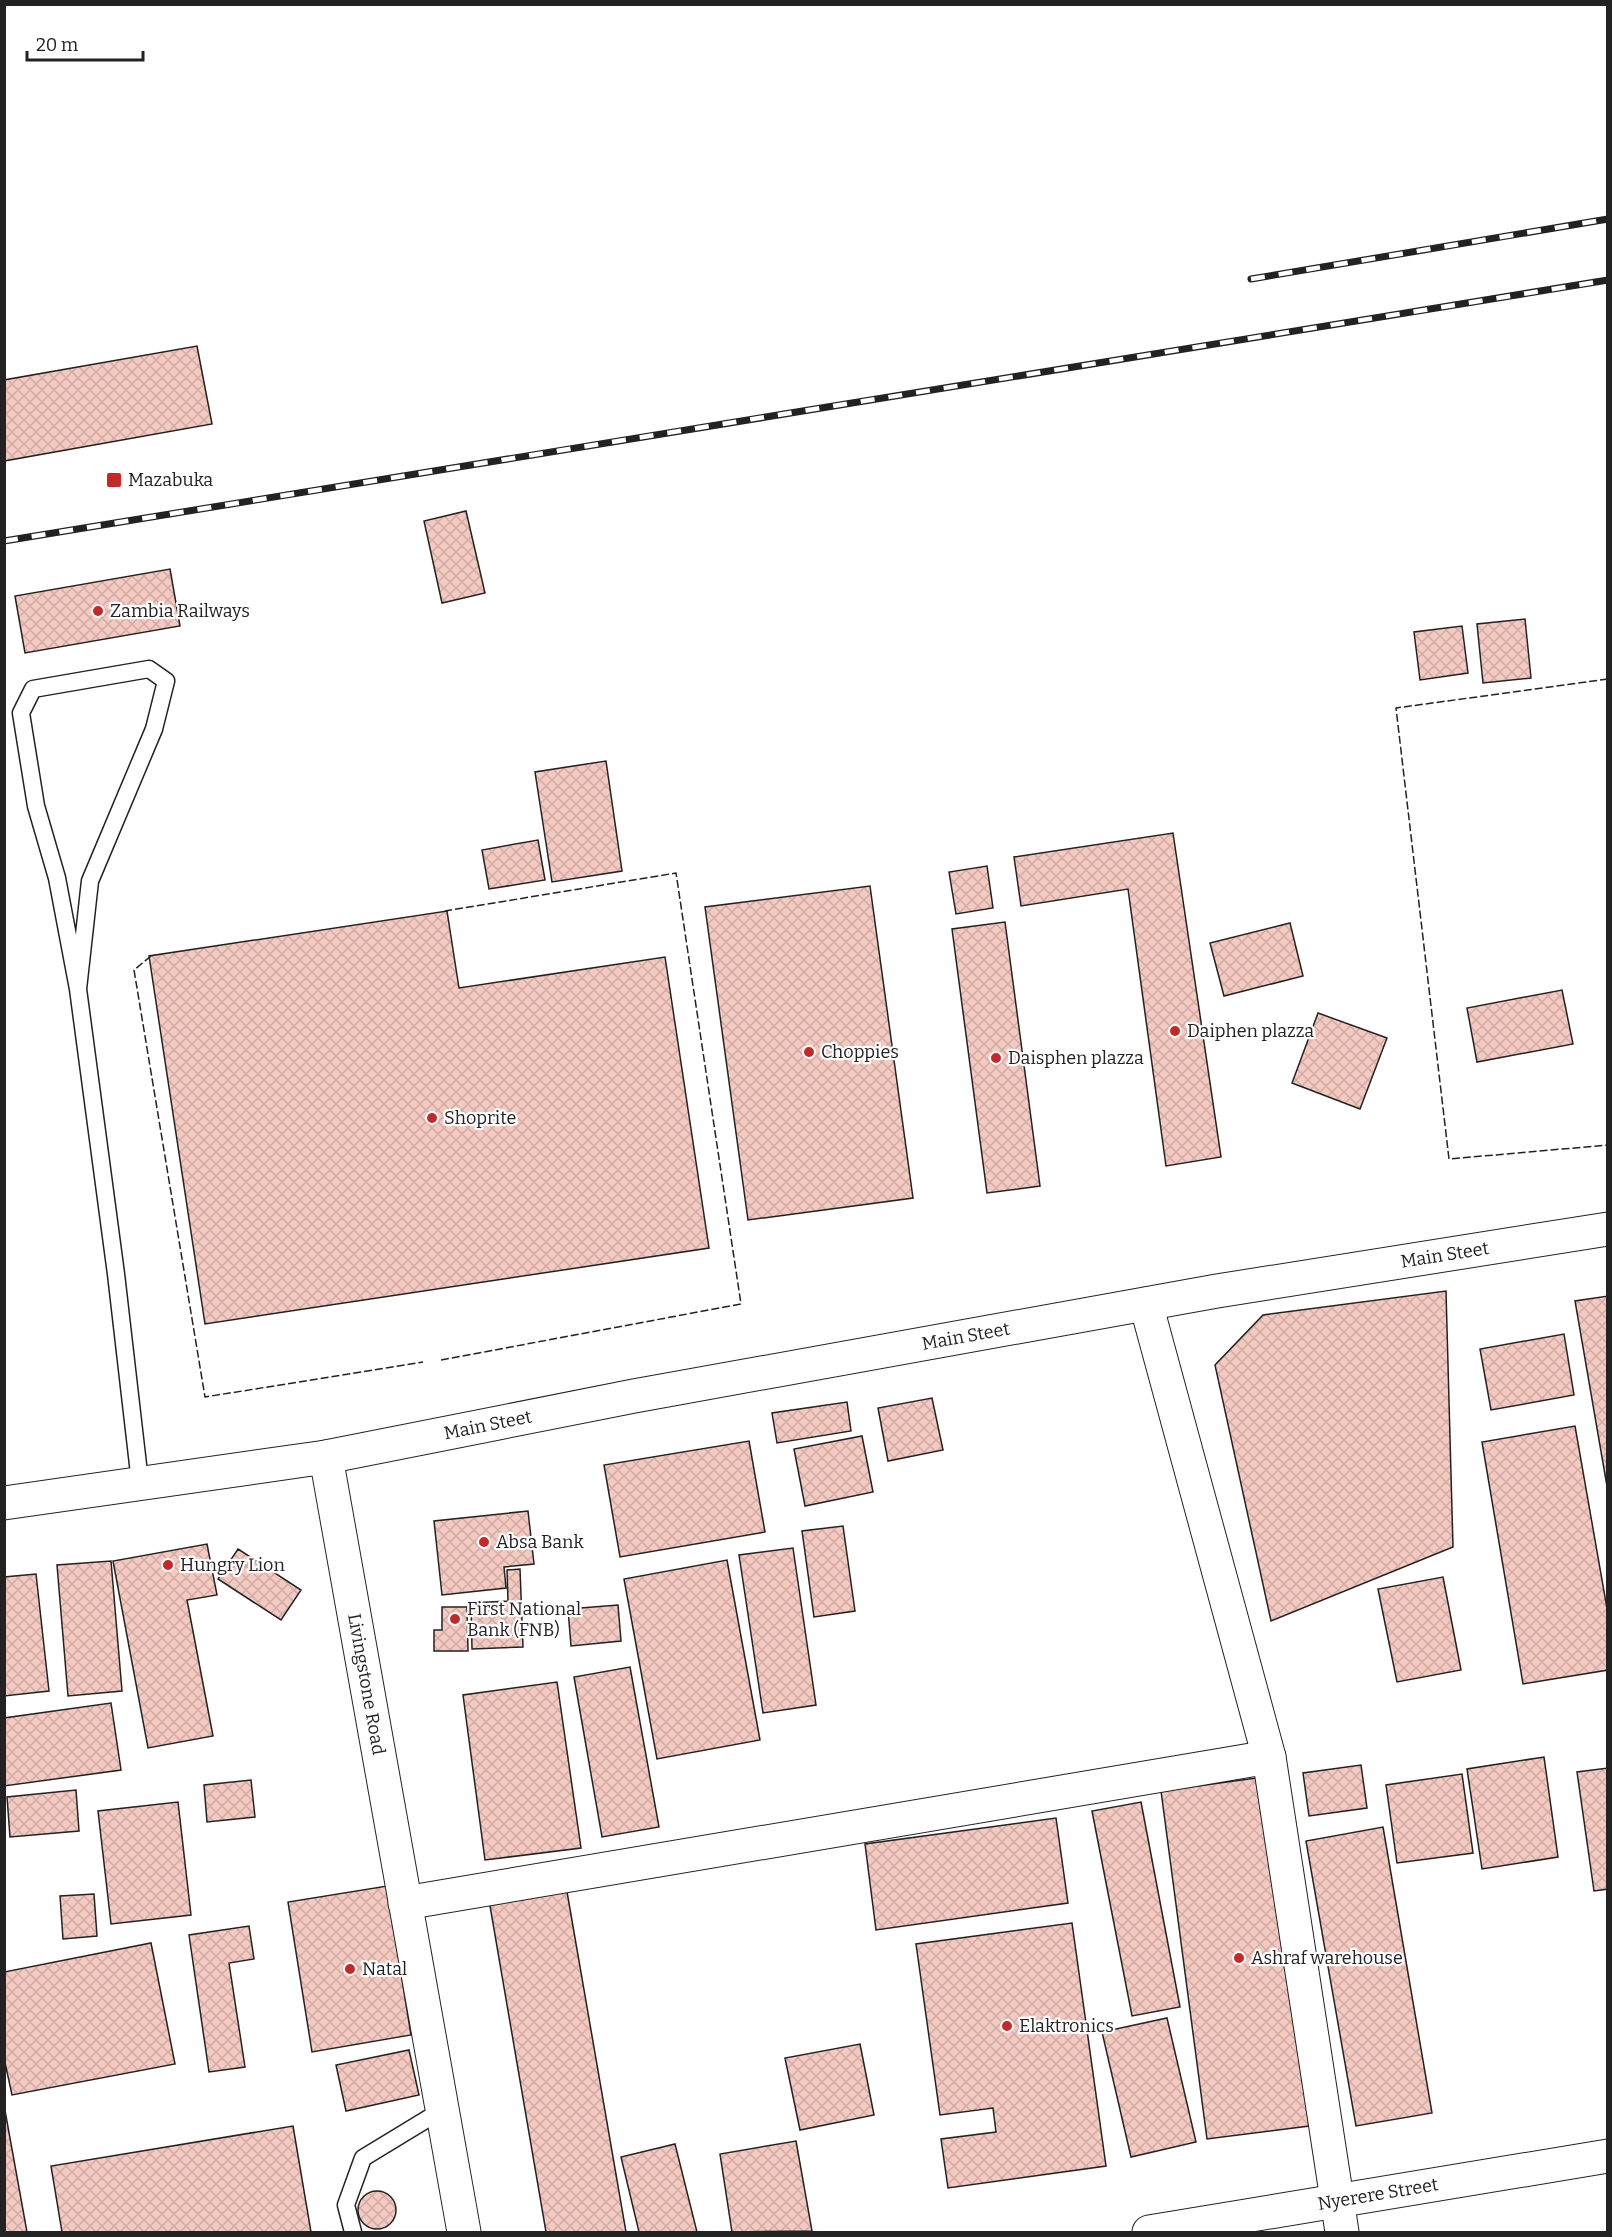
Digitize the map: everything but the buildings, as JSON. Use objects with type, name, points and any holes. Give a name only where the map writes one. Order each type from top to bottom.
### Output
[{"type":"main road","name":"Main Steet","points":[[326,1457],[633,1396],[1146,1304],[1608,1229]]},
{"type":"main road","points":[[1146,1304],[1269,1757],[1339,2217]]},
{"type":"main road","points":[[4,1503],[326,1457]]},
{"type":"main road","name":"Livingstone Road","points":[[326,1457],[464,2232]]},
{"type":"main road","points":[[405,1903],[1269,1757]]},
{"type":"main road","name":"Nyerere Street","points":[[1149,2232],[1339,2217],[1608,2156]]},
{"type":"lane","points":[[78,989],[90,881],[154,729],[166,681],[149,669],[33,689],[21,713],[36,806],[57,878],[78,989],[116,1274],[140,1482]]},
{"type":"lane","points":[[353,2232],[346,2205],[363,2158],[442,2110]]},
{"type":"railway","points":[[1251,279],[1608,219]]},
{"type":"railway","points":[[4,541],[1608,280]]},
{"type":"fence","points":[[1608,679],[1396,708],[1449,1159],[1608,1145]]},
{"type":"fence","points":[[441,1360],[741,1304],[676,873],[445,911]]},
{"type":"fence","points":[[151,956],[134,970],[205,1397],[423,1362]]},
{"type":"place","name":"Mazabuka","points":[[114,480]]},
{"type":"place","name":"Zambia Railways","points":[[98,611]]},
{"type":"place","name":"Daiphen plazza","points":[[1175,1031]]},
{"type":"place","name":"Choppies","points":[[809,1052]]},
{"type":"place","name":"Daisphen plazza","points":[[996,1058]]},
{"type":"place","name":"Shoprite","points":[[432,1118]]},
{"type":"place","name":"Absa Bank","points":[[484,1542]]},
{"type":"place","name":"Hungry Lion","points":[[168,1565]]},
{"type":"place","name":"First National Bank (FNB)","points":[[455,1619]]},
{"type":"place","name":"Ashraf warehouse","points":[[1239,1958]]},
{"type":"place","name":"Natal","points":[[350,1969]]},
{"type":"place","name":"Elaktronics","points":[[1007,2026]]}]
